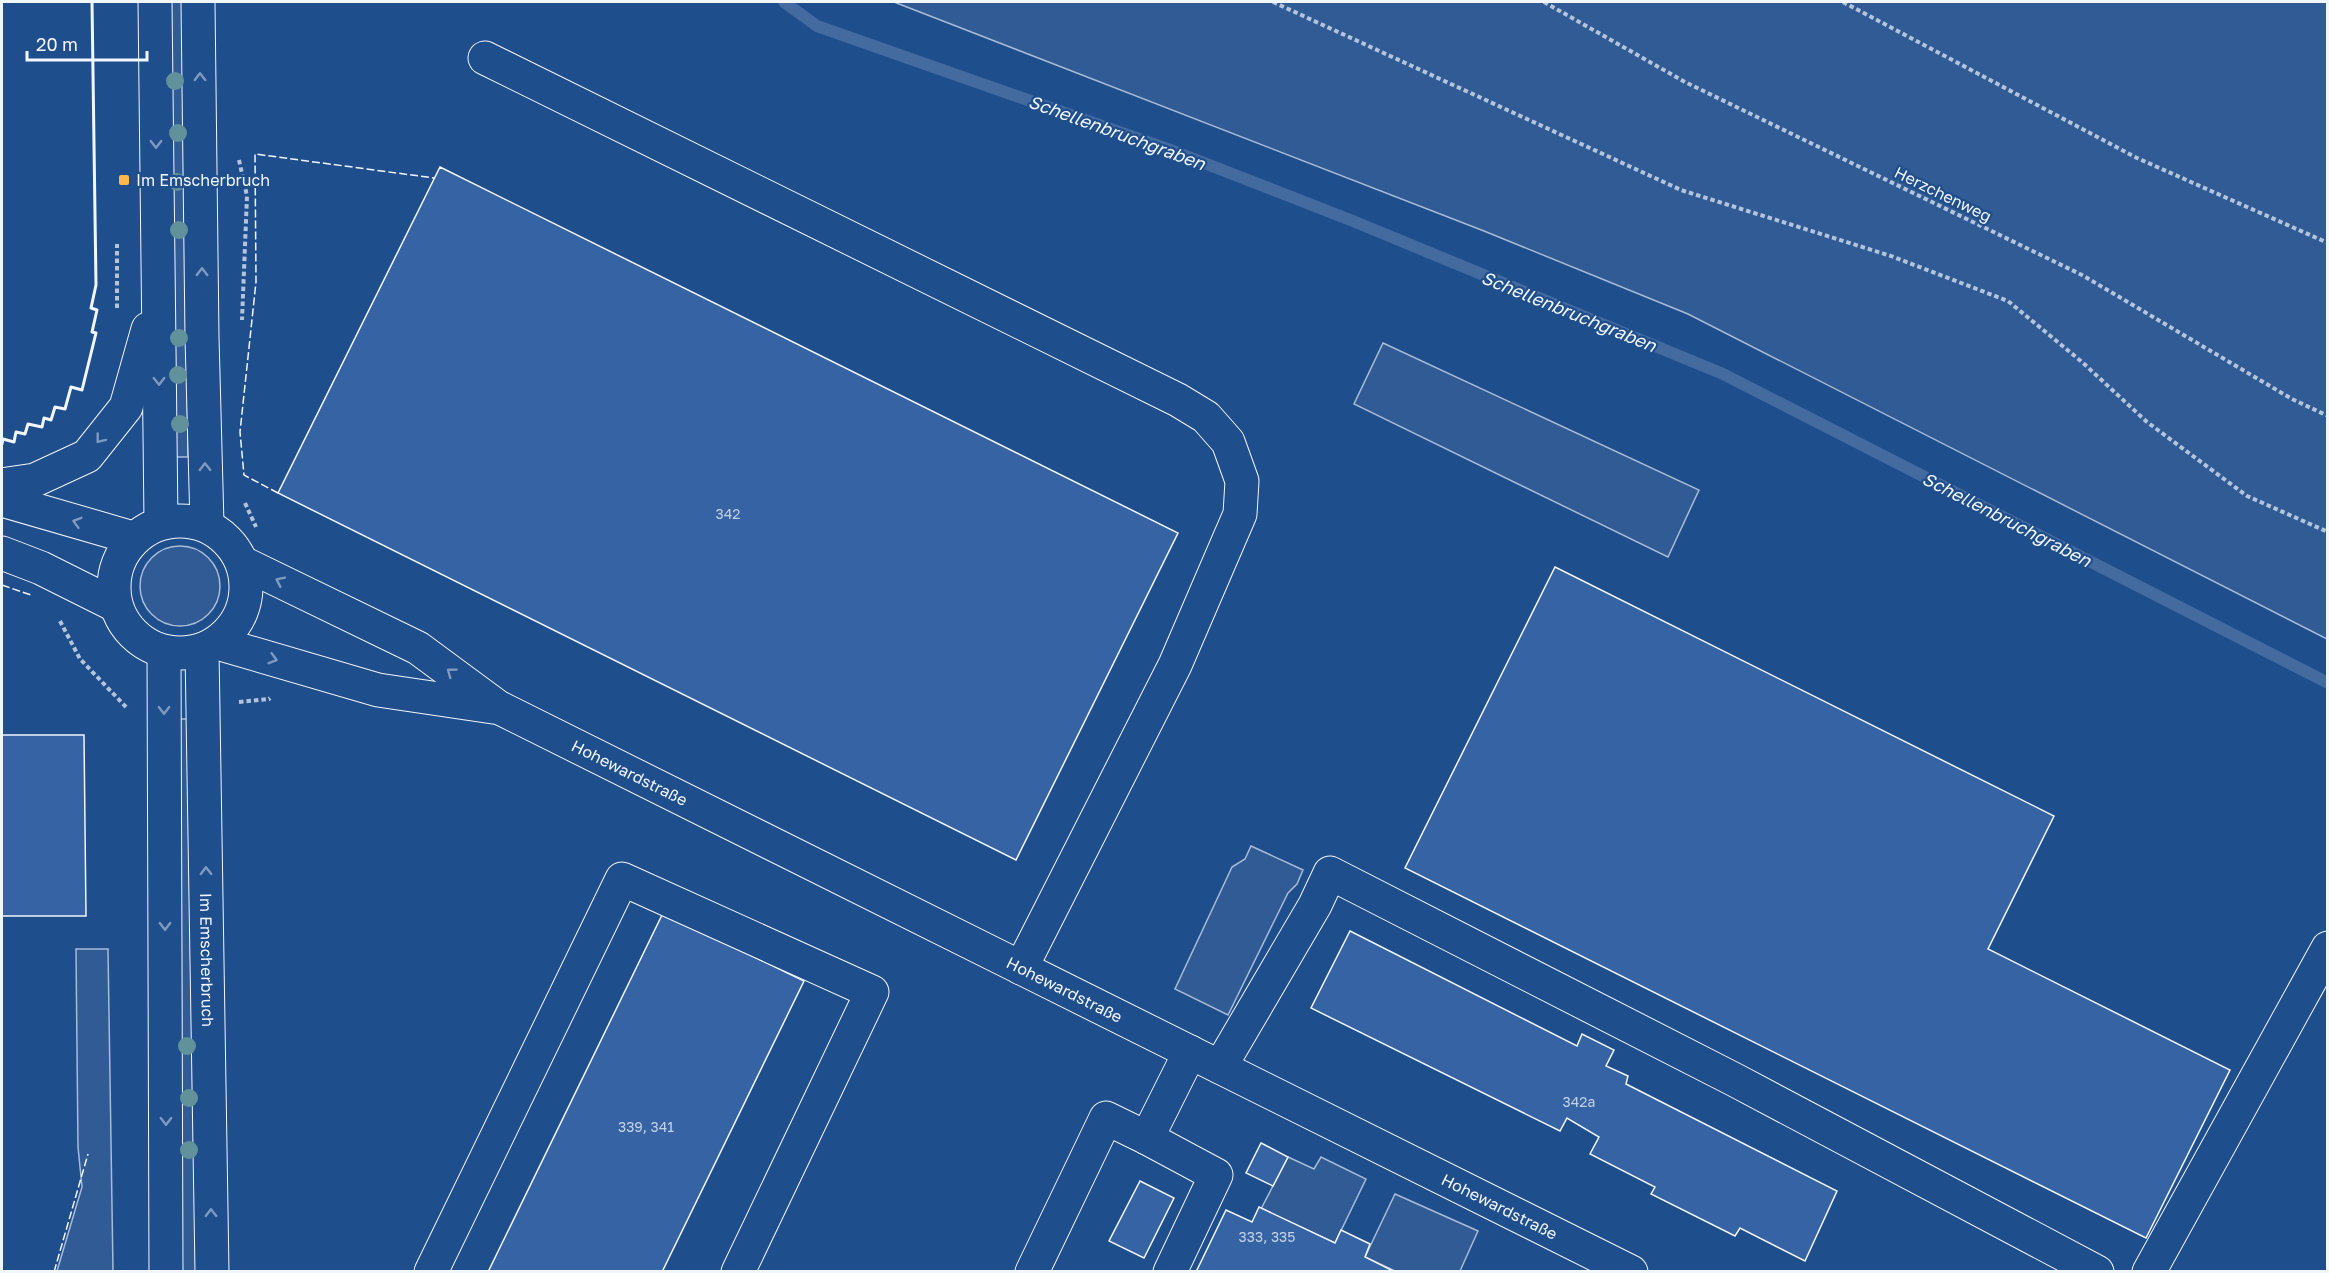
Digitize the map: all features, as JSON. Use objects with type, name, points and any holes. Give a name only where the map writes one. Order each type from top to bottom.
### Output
[{"type":"main road","points":[[155,2],[161,522]]},
{"type":"main road","points":[[198,2],[207,525]]},
{"type":"main road","points":[[485,58],[1178,400],[1206,417],[1228,442],[1242,482],[1240,514],[1174,665],[1021,968]]},
{"type":"main road","points":[[2,485],[35,480],[87,456],[126,407],[158,289]]},
{"type":"main road","points":[[2,500],[133,538]]},
{"type":"main road","points":[[184,519],[207,525],[228,540],[243,563],[246,585],[244,607],[233,627],[209,646],[187,653],[164,652],[152,648],[133,635],[115,605],[113,581],[119,557],[133,538],[146,528],[161,522],[184,519]]},
{"type":"main road","points":[[2,553],[41,568],[115,605]]},
{"type":"main road","name":"Hohewardstraße","points":[[243,563],[418,648],[498,707],[1631,1272]]},
{"type":"main road","name":"Hohewardstraße","points":[[209,646],[378,690],[498,707]]},
{"type":"main road","name":"Im Emscherbruch","points":[[209,646],[212,1272]]},
{"type":"main road","points":[[164,652],[166,1272]]},
{"type":"main road","points":[[1220,1067],[1315,905],[1330,873],[1736,1080],[2097,1272]]},
{"type":"main road","points":[[431,1272],[622,879],[872,992],[738,1272]]},
{"type":"main road","points":[[2149,1272],[2328,948]]},
{"type":"main road","points":[[1147,1138],[1190,1052]]},
{"type":"main road","points":[[1032,1272],[1106,1118],[1216,1175],[1170,1272]]},
{"type":"path","points":[[1273,2],[1681,190],[1891,256],[2008,301],[2082,362],[2147,422],[2247,496],[2328,532]]},
{"type":"path","name":"Herzchenweg","points":[[1544,2],[1685,81],[2082,275],[2292,399],[2328,416]]},
{"type":"path","points":[[1843,2],[2137,158],[2328,243]]},
{"type":"shaded area","points":[[165,2],[183,2],[188,457],[169,457]]},
{"type":"shaded area","points":[[894,2],[2327,2],[2327,639],[1688,314],[1484,231]]},
{"type":"shaded area","points":[[1383,343],[1699,490],[1668,557],[1354,404]]},
{"type":"shaded area","points":[[180,546],[195,549],[208,558],[217,571],[220,586],[217,601],[208,614],[195,623],[180,626],[165,623],[152,614],[143,601],[140,586],[143,571],[152,558],[165,549]]},
{"type":"shaded area","points":[[173,719],[192,719],[199,1272],[181,1271]]},
{"type":"shaded area","points":[[1251,846],[1303,870],[1297,884],[1288,893],[1228,1015],[1175,989],[1232,867],[1245,859]]},
{"type":"shaded area","points":[[76,949],[108,949],[113,1271],[57,1271],[82,1187],[78,1147]]},
{"type":"shaded area","points":[[1288,1157],[1314,1169],[1321,1157],[1366,1179],[1335,1243],[1261,1209]]},
{"type":"shaded area","points":[[1395,1194],[1478,1231],[1460,1271],[1395,1271],[1365,1257]]},
{"type":"building","points":[[440,167],[1178,533],[1016,860],[278,493]]},
{"type":"building","points":[[1555,567],[2054,816],[1988,949],[2230,1070],[2146,1238],[1405,868]]},
{"type":"building","points":[[2,735],[84,735],[86,916],[2,916]]},
{"type":"building","points":[[663,913],[804,981],[662,1272],[488,1272]]},
{"type":"building","points":[[1350,931],[1577,1046],[1582,1034],[1614,1050],[1606,1066],[1628,1076],[1626,1084],[1837,1191],[1805,1261],[1740,1228],[1735,1236],[1651,1194],[1655,1187],[1590,1154],[1599,1137],[1567,1118],[1560,1131],[1311,1008]]},
{"type":"building","points":[[1261,1143],[1288,1157],[1273,1186],[1246,1173]]},
{"type":"building","points":[[1140,1181],[1174,1198],[1144,1258],[1109,1241]]},
{"type":"building","points":[[1259,1207],[1335,1243],[1341,1230],[1370,1244],[1365,1257],[1395,1272],[1196,1272],[1226,1210],[1252,1222]]},
{"type":"waterway","name":"Schellenbruchgraben","points":[[784,2],[817,26],[1176,152],[1353,221],[1723,374],[2328,683]]},
{"type":"fence","points":[[278,493],[244,475],[240,432],[256,282],[255,154],[434,178]]},
{"type":"fence","points":[[2,585],[31,595]]},
{"type":"fence","points":[[54,1272],[88,1154]]},
{"type":"wall","points":[[2,444],[3,439],[14,442],[16,432],[25,434],[28,424],[42,427],[44,418],[51,420],[55,407],[65,409],[71,387],[82,390],[96,333],[92,332],[97,310],[91,308],[96,285],[92,2]]},
{"type":"place","name":"Im Emscherbruch","points":[[124,180]]}]
